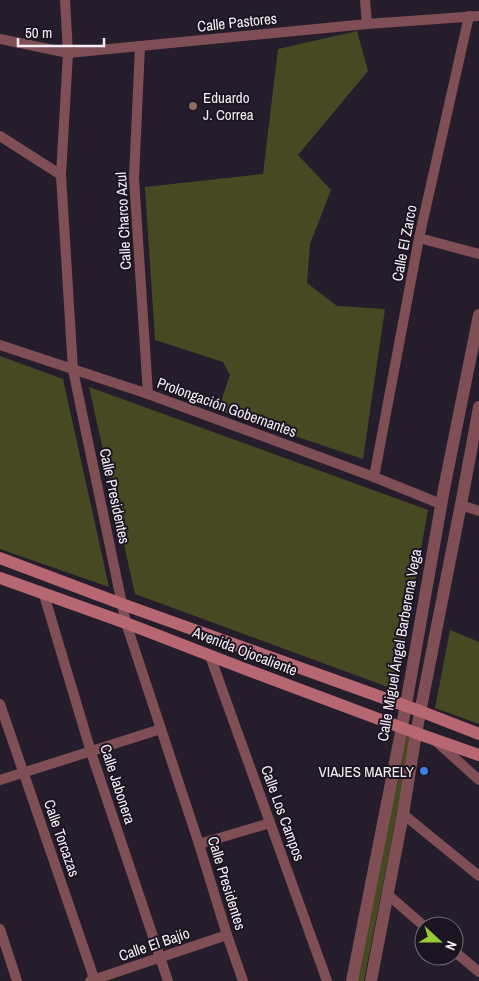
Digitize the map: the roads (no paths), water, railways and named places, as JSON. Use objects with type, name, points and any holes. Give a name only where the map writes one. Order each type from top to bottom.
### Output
[{"type":"main road","name":"Avenida Ojocaliente","points":[[0,558],[479,734]]},
{"type":"main road","name":"Avenida Ojocaliente","points":[[0,578],[479,754]]},
{"type":"street","name":"Calle Presidentes","points":[[65,0],[68,53],[61,175],[73,370],[126,623],[243,981]]},
{"type":"street","points":[[365,0],[367,24]]},
{"type":"street","name":"Calle Pastores","points":[[0,39],[68,53],[367,24],[474,16]]},
{"type":"street","name":"Calle El Zarco","points":[[374,477],[419,238],[474,16]]},
{"type":"street","name":"Calle Charco Azul","points":[[140,46],[134,178],[148,394]]},
{"type":"street","points":[[0,136],[61,175]]},
{"type":"street","points":[[419,238],[479,254]]},
{"type":"street","name":"Calle Miguel Ángel Barberena Vega","points":[[352,981],[402,727],[441,504],[479,315]]},
{"type":"street","name":"Prolongación Gobernantes","points":[[0,346],[148,394],[374,477],[441,504]]},
{"type":"street","points":[[373,979],[416,732],[479,407]]},
{"type":"street","points":[[461,505],[479,511]]},
{"type":"street","name":"Calle Jabonera","points":[[44,595],[91,752],[168,981]]},
{"type":"street","name":"Calle Los Campos","points":[[210,656],[327,981]]},
{"type":"street","name":"Calle Torcazas","points":[[0,704],[93,980]]},
{"type":"street","points":[[0,780],[161,729]]},
{"type":"street","points":[[432,738],[479,780]]},
{"type":"street","points":[[403,814],[479,876]]},
{"type":"street","points":[[199,844],[270,823]]},
{"type":"street","points":[[387,894],[414,917]]},
{"type":"street","points":[[0,929],[17,981]]},
{"type":"street","name":"Calle El Bajío","points":[[93,980],[227,935]]},
{"type":"street","points":[[464,959],[479,972]]},
{"type":"place","name":"Eduardo J. Correa","points":[[193,106]]},
{"type":"place","name":"VIAJES MARELY","points":[[424,771]]}]
